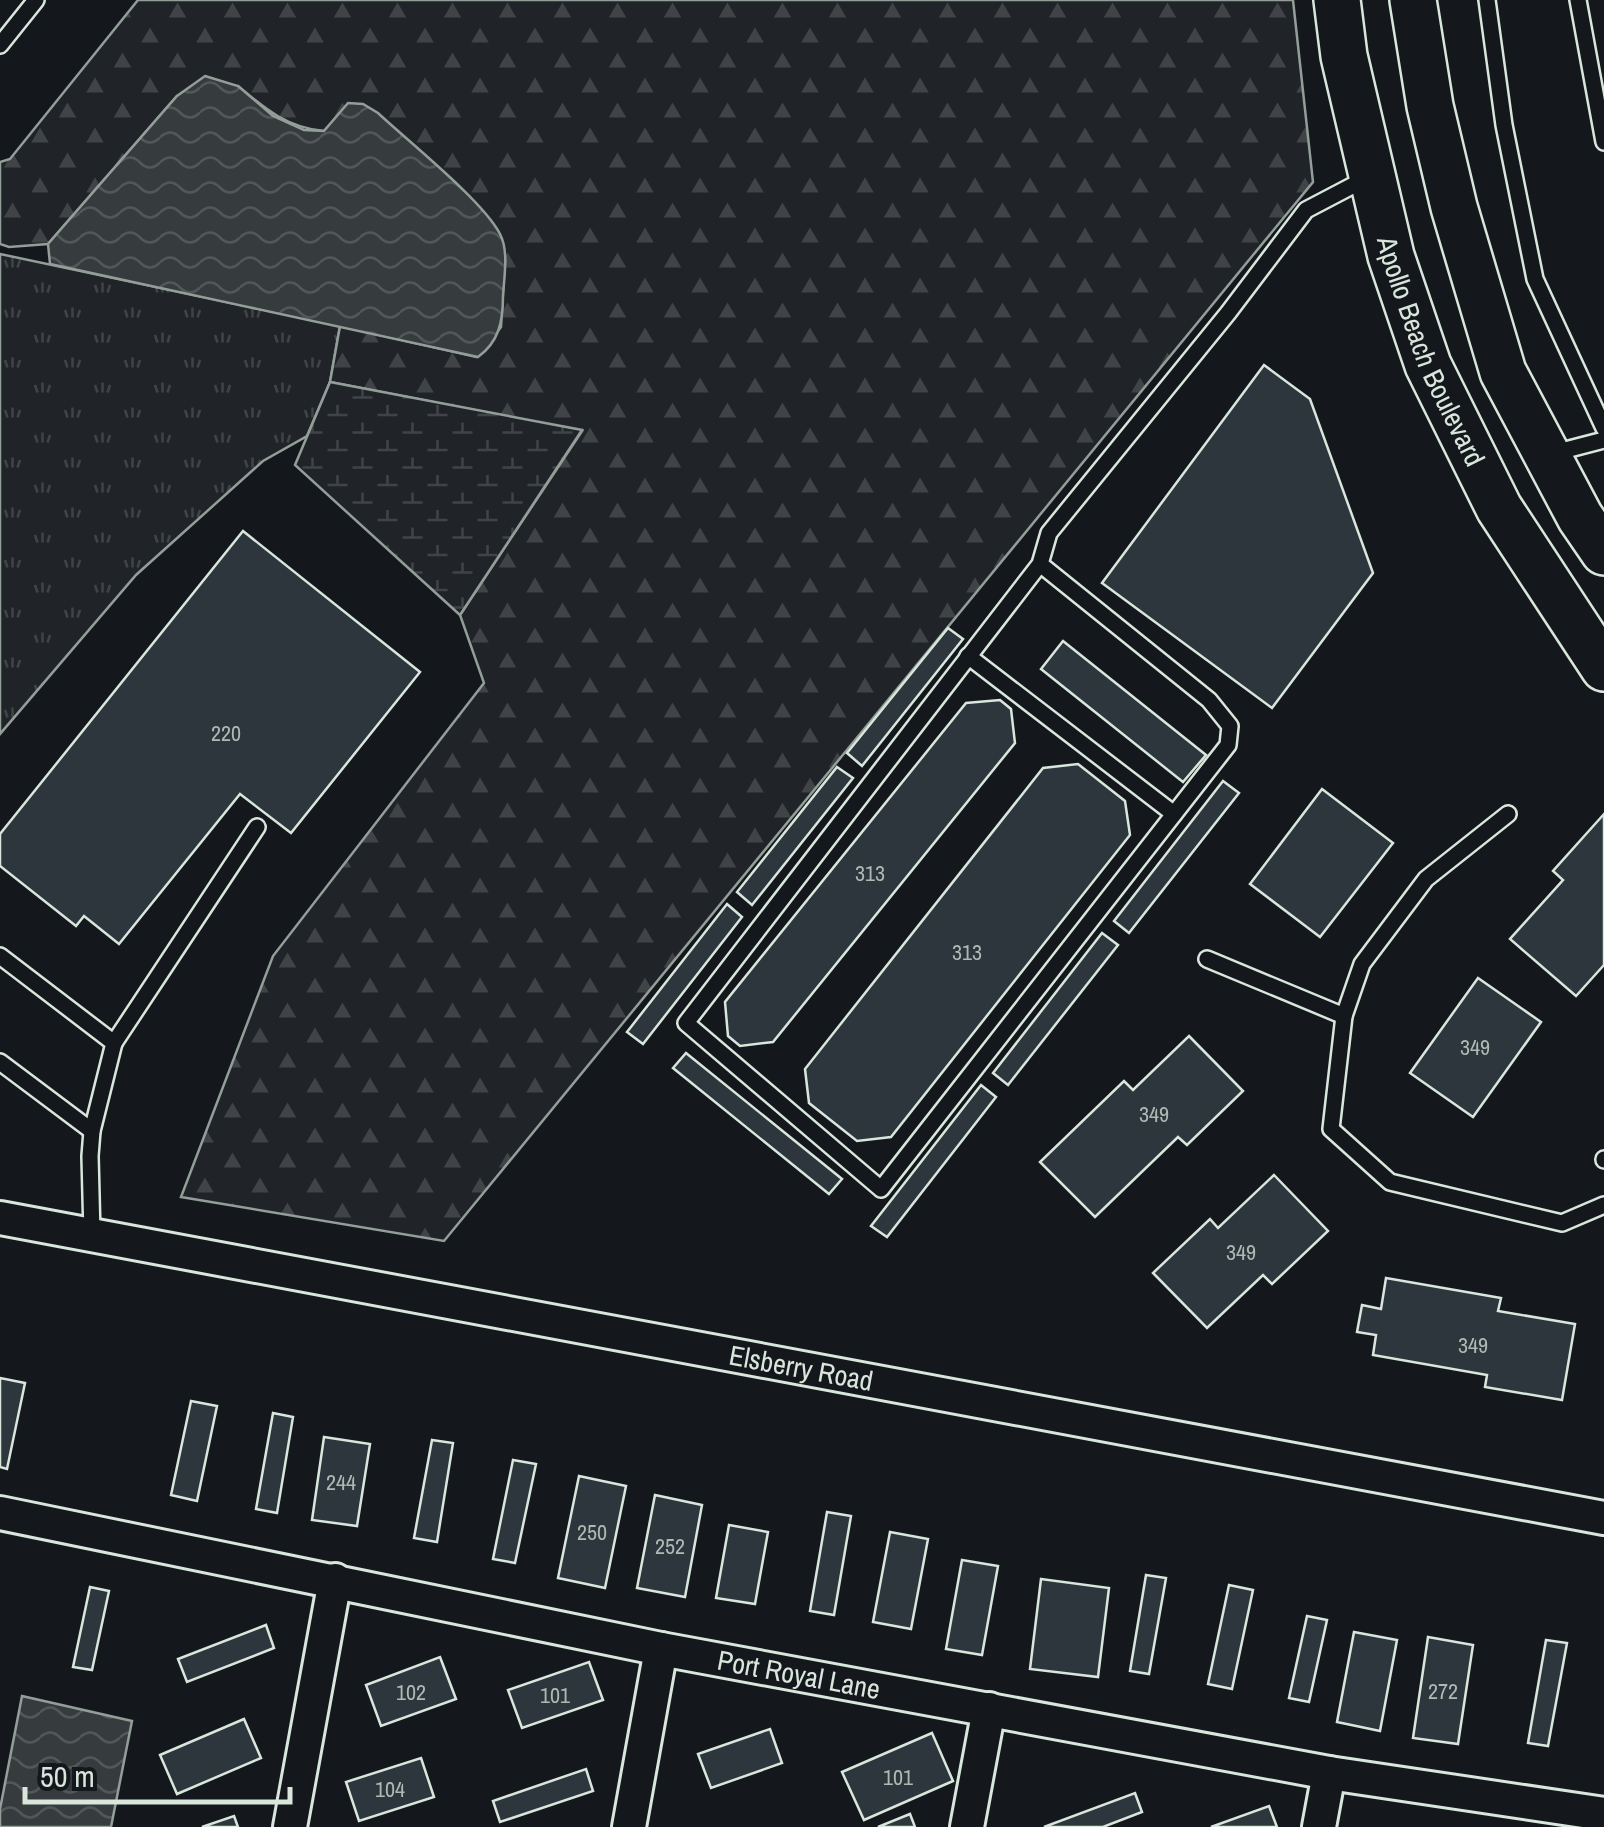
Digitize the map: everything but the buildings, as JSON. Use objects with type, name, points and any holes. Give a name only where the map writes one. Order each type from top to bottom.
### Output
[{"type":"main road","name":"Apollo Beach Boulevard","points":[[1337,0],[1344,56],[1391,256],[1428,365],[1499,508],[1604,668]]},
{"type":"main road","name":"Apollo Beach Boulevard","points":[[1414,0],[1430,106],[1454,206],[1503,372],[1580,517],[1604,552]]},
{"type":"street","name":"Elsberry Road","points":[[0,1218],[1604,1518]]},
{"type":"street","name":"Port Royal Lane","points":[[0,1513],[660,1649],[1329,1773],[1604,1814]]},
{"type":"street","points":[[290,1827],[335,1580]]},
{"type":"street","points":[[629,1827],[660,1649]]},
{"type":"street","points":[[967,1827],[989,1709]]},
{"type":"street","points":[[1319,1827],[1329,1773]]},
{"type":"lane","points":[[0,46],[36,0]]},
{"type":"lane","points":[[1487,0],[1504,125],[1535,279],[1604,428]]},
{"type":"lane","points":[[1578,0],[1604,142]]},
{"type":"lane","points":[[1040,564],[1209,700],[1230,726],[1228,745],[880,1189],[686,1023],[1040,564],[1049,533],[1228,313],[1306,210],[1372,175]]},
{"type":"lane","points":[[1547,455],[1604,440]]},
{"type":"lane","points":[[968,656],[1174,814]]},
{"type":"lane","points":[[1508,814],[1426,879],[1362,964],[1344,1016],[1331,1129],[1390,1182],[1562,1223],[1604,1205]]},
{"type":"lane","points":[[92,1235],[92,1130],[114,1042],[257,827]]},
{"type":"lane","points":[[0,956],[114,1042]]},
{"type":"lane","points":[[1207,959],[1344,1016]]},
{"type":"lane","points":[[0,1062],[92,1130]]},
{"type":"green space","points":[[138,0],[1293,0],[1313,182],[444,1241],[181,1197],[273,956],[484,683],[460,615],[582,431],[330,382],[340,326],[477,357],[501,327],[505,260],[339,114],[324,131],[288,122],[238,86],[177,96],[48,244],[0,244],[0,162],[10,159]]},
{"type":"green space","points":[[0,254],[340,326],[330,382],[307,436],[263,461],[136,575],[0,734]]},
{"type":"green space","points":[[330,382],[582,430],[460,615],[295,465]]},
{"type":"water","points":[[205,76],[238,86],[273,116],[304,130],[324,131],[348,103],[363,104],[462,188],[491,220],[504,248],[501,322],[485,351],[478,357],[50,264],[48,244],[177,96]]},
{"type":"water","points":[[22,1696],[132,1721],[111,1827],[0,1827]]}]
